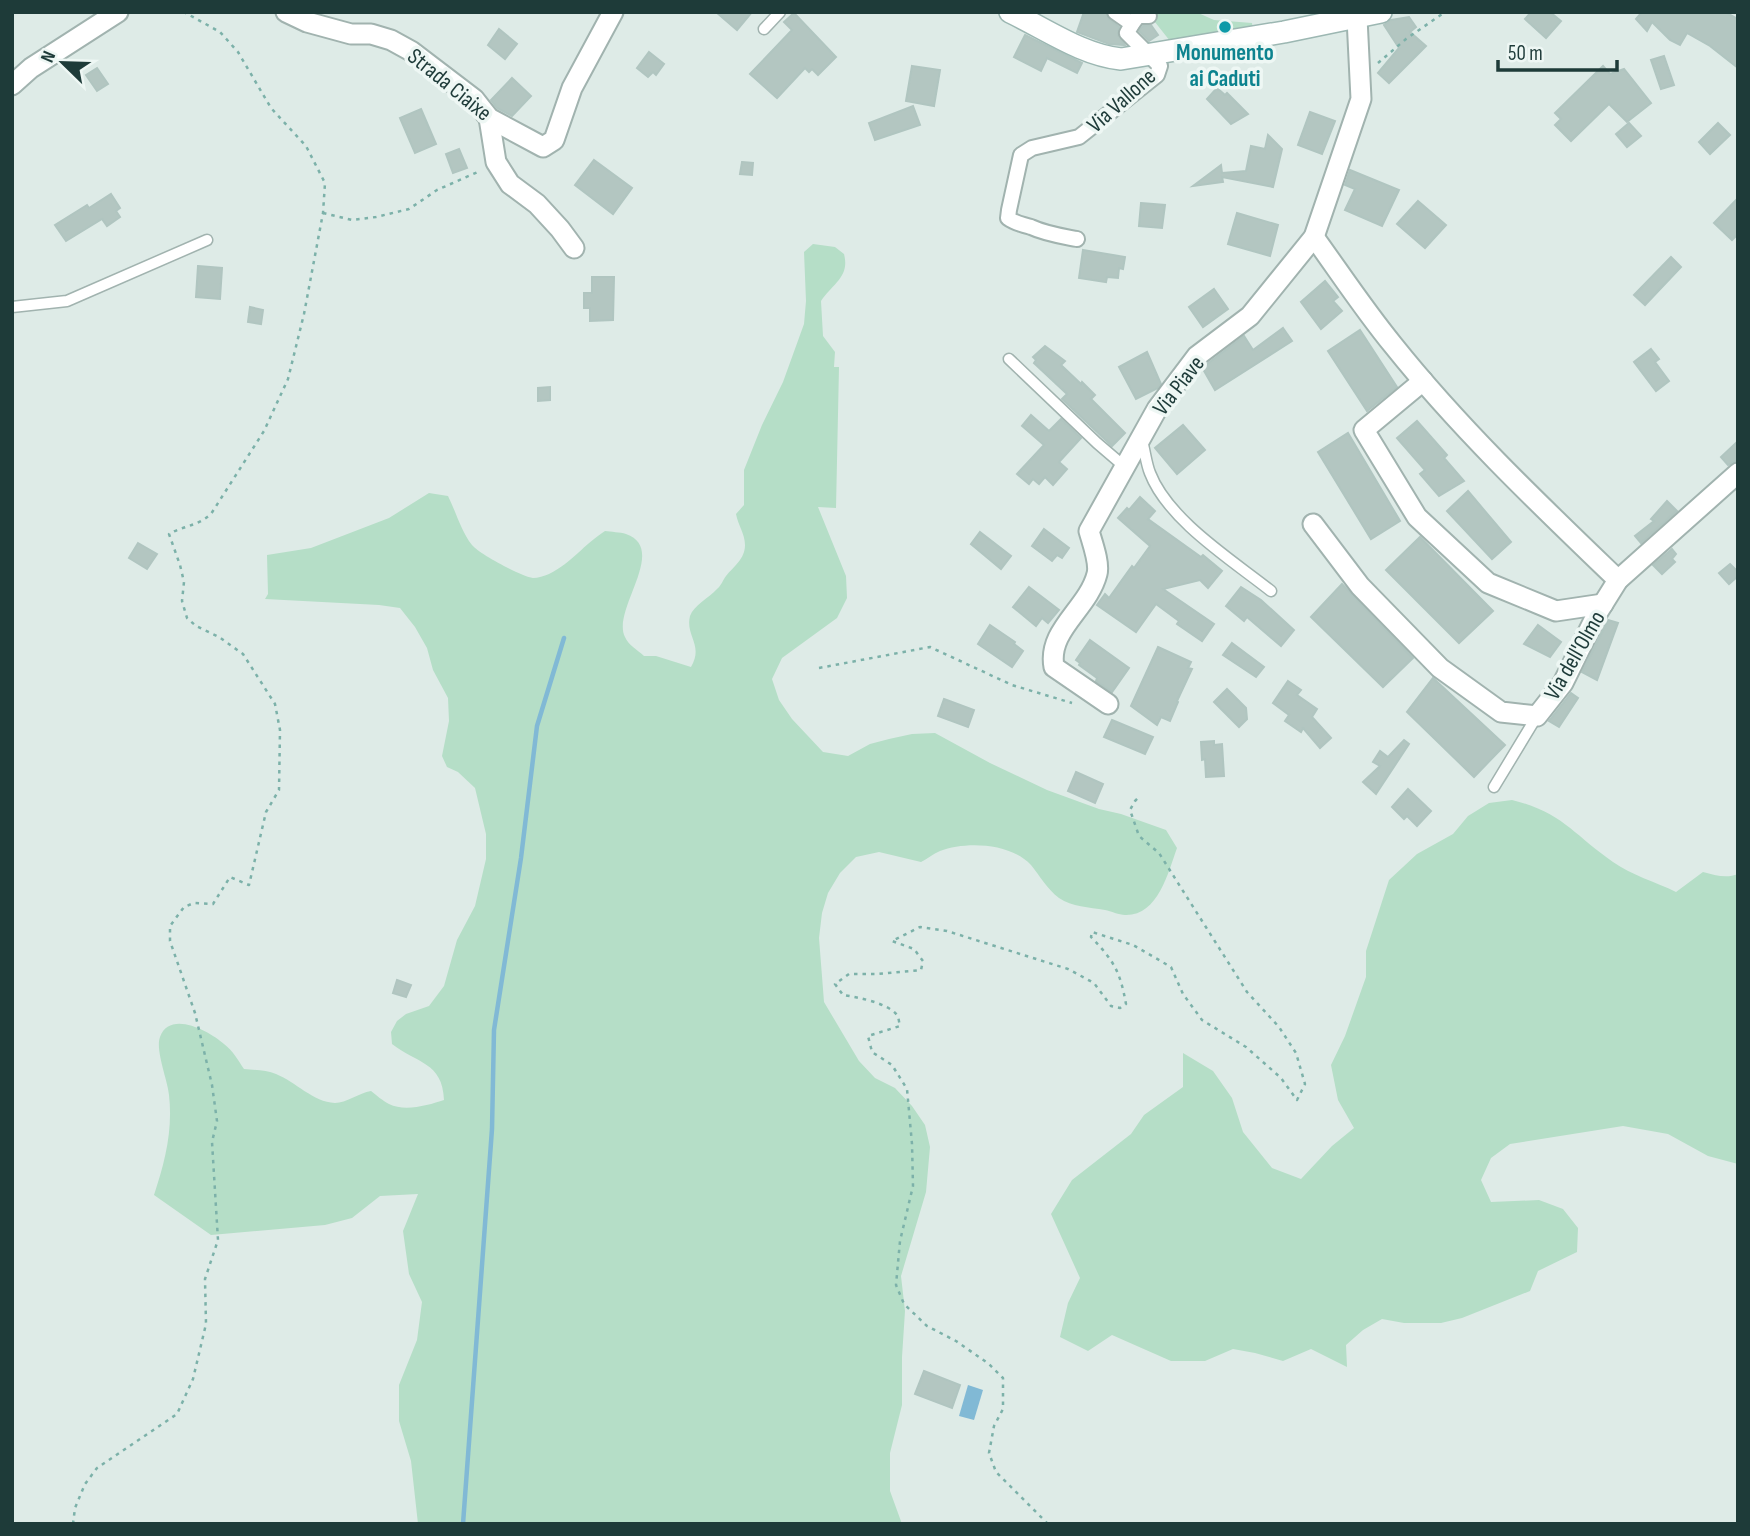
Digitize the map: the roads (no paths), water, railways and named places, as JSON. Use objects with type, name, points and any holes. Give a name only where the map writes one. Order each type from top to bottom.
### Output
[{"type":"main road","points":[[1010,12],[1077,46],[1110,58],[1121,59],[1381,12]]},
{"type":"street","points":[[12,85],[31,68],[118,12]]},
{"type":"street","name":"Strada Ciaixe","points":[[286,12],[307,22],[351,34],[371,34],[391,40],[411,51],[474,99],[489,118],[543,147],[554,140],[572,88],[613,12]]},
{"type":"street","name":"Via Vallone","points":[[1077,239],[1039,232],[1014,223],[1009,218],[1021,155],[1032,148],[1079,137],[1157,75],[1160,66],[1128,33],[1132,24],[1115,12]]},
{"type":"street","points":[[1132,24],[1138,16],[1149,16]]},
{"type":"street","name":"Via Piave","points":[[1108,704],[1054,667],[1051,653],[1059,634],[1081,606],[1098,573],[1089,531],[1157,409],[1197,356],[1251,316],[1314,237],[1361,99],[1357,18]]},
{"type":"street","points":[[489,118],[496,162],[510,184],[537,204],[574,248]]},
{"type":"street","points":[[1314,237],[1391,344],[1493,460],[1618,580]]},
{"type":"street","points":[[1423,381],[1364,430],[1417,517],[1488,583],[1556,611],[1603,604]]},
{"type":"street","name":"Via dell'Olmo","points":[[1313,524],[1360,586],[1440,668],[1500,712],[1538,716],[1563,683],[1618,580],[1738,472]]},
{"type":"lane","points":[[764,29],[779,12]]},
{"type":"lane","points":[[12,307],[67,301],[207,240]]},
{"type":"lane","points":[[1009,359],[1125,467]]},
{"type":"lane","points":[[1141,437],[1150,474],[1166,500],[1191,526],[1270,591]]},
{"type":"lane","points":[[1494,787],[1538,716]]},
{"type":"water","points":[[968,1385],[983,1390],[974,1420],[959,1416]]},
{"type":"waterway","points":[[463,1524],[492,1129],[494,1030],[521,858],[537,726],[564,638]]},
{"type":"place","name":"Monumento ai Caduti","points":[[1225,27]]}]
